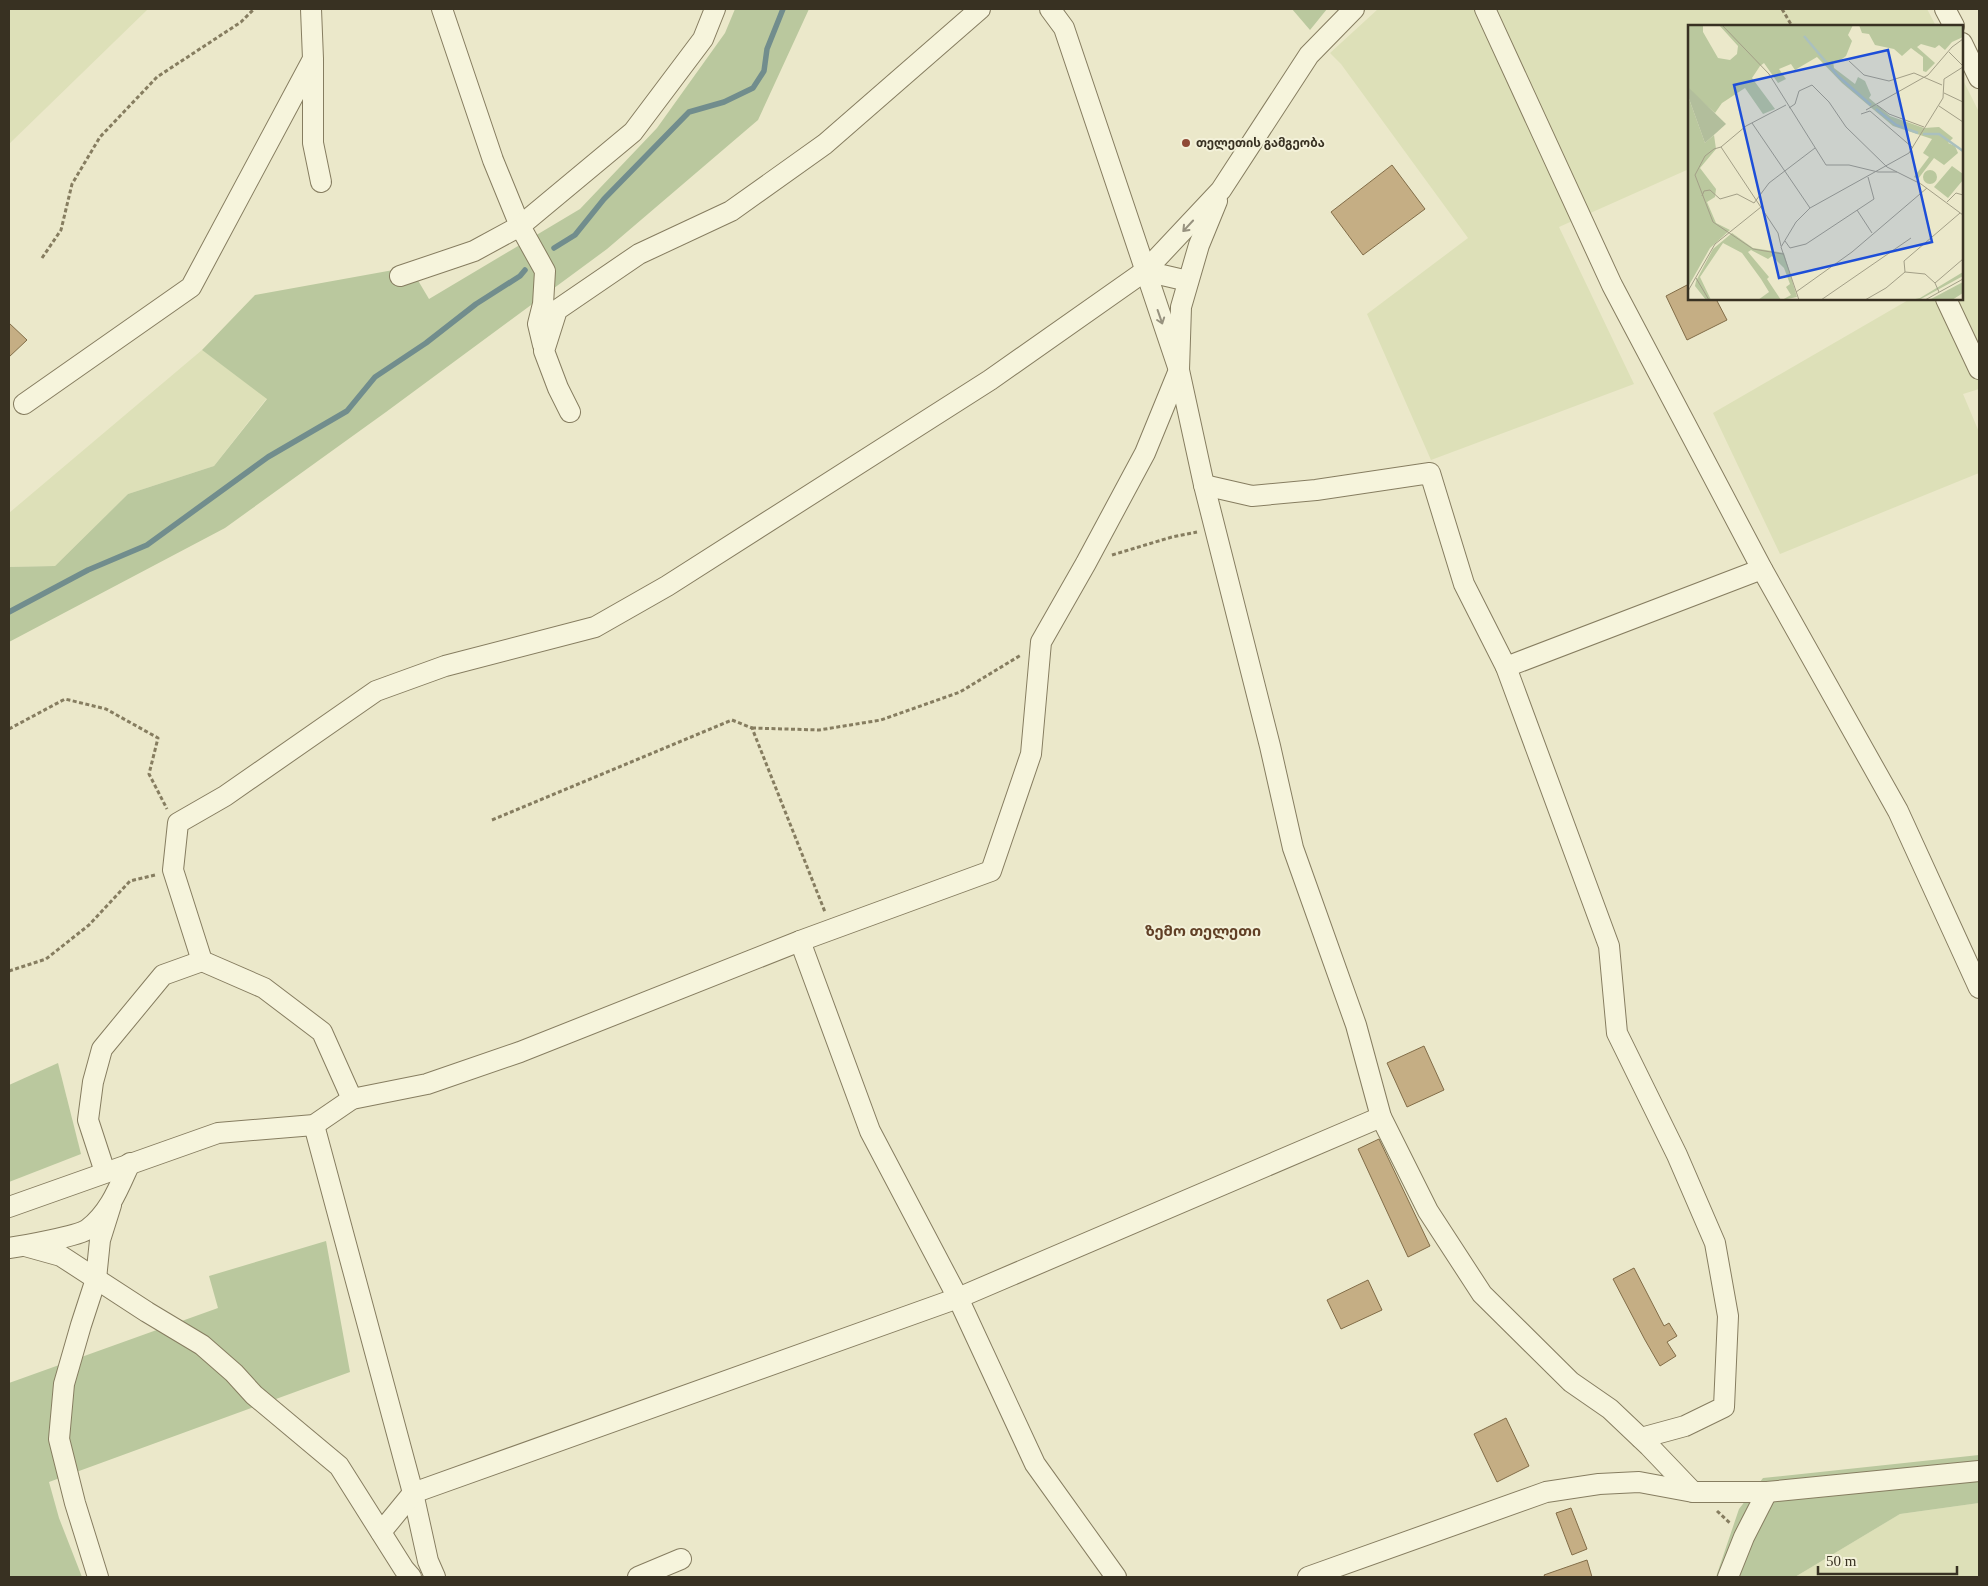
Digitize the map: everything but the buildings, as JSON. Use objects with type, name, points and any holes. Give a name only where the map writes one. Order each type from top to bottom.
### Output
[{"type":"street","points":[[311,9],[314,143],[321,182]]},
{"type":"street","points":[[442,9],[493,160],[520,226],[545,271],[544,304],[538,324],[544,350],[558,388],[570,412]]},
{"type":"street","points":[[400,276],[474,251],[520,226],[633,132],[703,39],[715,9]]},
{"type":"street","points":[[544,350],[557,310],[639,254],[732,211],[825,144],[980,9]]},
{"type":"street","points":[[1050,9],[1064,28],[1179,370],[1204,484],[1270,746],[1293,848],[1356,1025],[1381,1117],[1428,1211],[1482,1294],[1571,1382],[1610,1408],[1693,1492]]},
{"type":"street","points":[[9,1208],[218,1133],[314,1124],[352,1099],[427,1084],[520,1052],[800,941],[990,870],[1031,754],[1042,642],[1145,453],[1179,370],[1181,307],[1199,245],[1222,190],[1309,55],[1354,9]]},
{"type":"street","points":[[1485,9],[1612,286],[1762,569],[1898,811],[1979,988]]},
{"type":"street","points":[[1945,9],[1953,25]]},
{"type":"street","points":[[1963,44],[1979,78]]},
{"type":"street","points":[[24,404],[191,286],[313,58]]},
{"type":"street","points":[[202,961],[173,870],[178,823],[225,796],[376,691],[445,666],[595,627],[659,591],[990,380],[1145,271],[1222,190]]},
{"type":"street","points":[[1145,271],[1188,281]]},
{"type":"street","points":[[1946,300],[1979,369]]},
{"type":"street","points":[[1204,484],[1252,496],[1316,490],[1430,473],[1464,584],[1506,667],[1609,946],[1618,1033],[1677,1155],[1715,1243],[1728,1316],[1724,1407],[1684,1426],[1641,1438]]},
{"type":"street","points":[[1506,667],[1762,569]]},
{"type":"street","points":[[800,941],[870,1131],[958,1298],[1035,1464],[1116,1577]]},
{"type":"street","points":[[105,1172],[88,1120],[93,1082],[102,1049],[163,975],[202,961],[264,988],[322,1032],[352,1099]]},
{"type":"street","points":[[381,1532],[413,1494],[958,1298],[1381,1117]]},
{"type":"street","points":[[314,1124],[413,1494],[428,1561],[436,1577]]},
{"type":"street","points":[[98,1577],[75,1503],[59,1439],[64,1384],[96,1279],[100,1240],[111,1205],[130,1164]]},
{"type":"street","points":[[17,1247],[87,1230],[111,1205]]},
{"type":"street","points":[[17,1247],[61,1256],[202,1345],[234,1373],[254,1395],[339,1466],[411,1577]]},
{"type":"street","points":[[1308,1577],[1546,1492],[1599,1484],[1639,1482],[1693,1492],[1767,1492],[1979,1471]]},
{"type":"street","points":[[1728,1577],[1744,1537],[1767,1492]]},
{"type":"street","points":[[638,1577],[681,1559]]},
{"type":"path","points":[[42,258],[61,230],[72,184],[100,138],[157,77],[241,22],[254,9]]},
{"type":"path","points":[[1782,9],[1791,25]]},
{"type":"path","points":[[1086,563],[1172,537],[1215,529]]},
{"type":"path","points":[[492,820],[732,720],[752,728],[819,730],[881,720],[960,692],[1042,642]]},
{"type":"path","points":[[9,730],[66,699],[106,708],[158,738],[149,774],[167,809],[178,823]]},
{"type":"path","points":[[752,728],[831,929]]},
{"type":"path","points":[[9,971],[46,959],[89,925],[130,881],[173,870]]},
{"type":"path","points":[[1716,1511],[1744,1537]]},
{"type":"green space","points":[[9,9],[148,9],[9,144]]},
{"type":"green space","points":[[735,9],[809,9],[758,120],[607,249],[225,528],[9,642],[9,567],[55,566],[128,494],[214,466],[267,399],[202,350],[255,295],[410,267],[429,299],[580,209],[657,128],[725,33]]},
{"type":"green space","points":[[1292,9],[1327,9],[1310,30]]},
{"type":"green space","points":[[1378,9],[1927,9],[1935,25],[1688,25],[1688,169],[1559,227],[1634,384],[1431,460],[1367,314],[1468,238],[1341,64],[1330,53]]},
{"type":"green space","points":[[1963,80],[1979,112],[1979,389],[1963,394],[1979,432],[1979,473],[1780,554],[1713,413],[1908,300],[1963,300]]},
{"type":"green space","points":[[202,350],[267,398],[214,466],[128,494],[55,566],[9,567],[9,513]]},
{"type":"green space","points":[[58,1063],[81,1154],[9,1182],[9,1085]]},
{"type":"green space","points":[[326,1241],[350,1372],[49,1482],[59,1518],[82,1577],[9,1577],[9,1383],[218,1308],[209,1276]]},
{"type":"green space","points":[[1979,1455],[1979,1503],[1900,1514],[1795,1577],[1716,1577],[1739,1509],[1763,1478]]},
{"type":"green space","points":[[1979,1503],[1979,1577],[1795,1577],[1900,1514]]},
{"type":"waterway","points":[[554,248],[575,235],[604,199],[689,112],[724,102],[753,88],[764,71],[767,49],[783,9]]},
{"type":"waterway","points":[[9,612],[88,570],[147,545],[268,457],[347,411],[375,377],[426,343],[476,304],[520,276],[525,270]]},
{"type":"place","name":"თელეთის გამგეობა","points":[[1186,143]]},
{"type":"district","name":"ზემო თელეთი","points":[[1203,931]]}]
